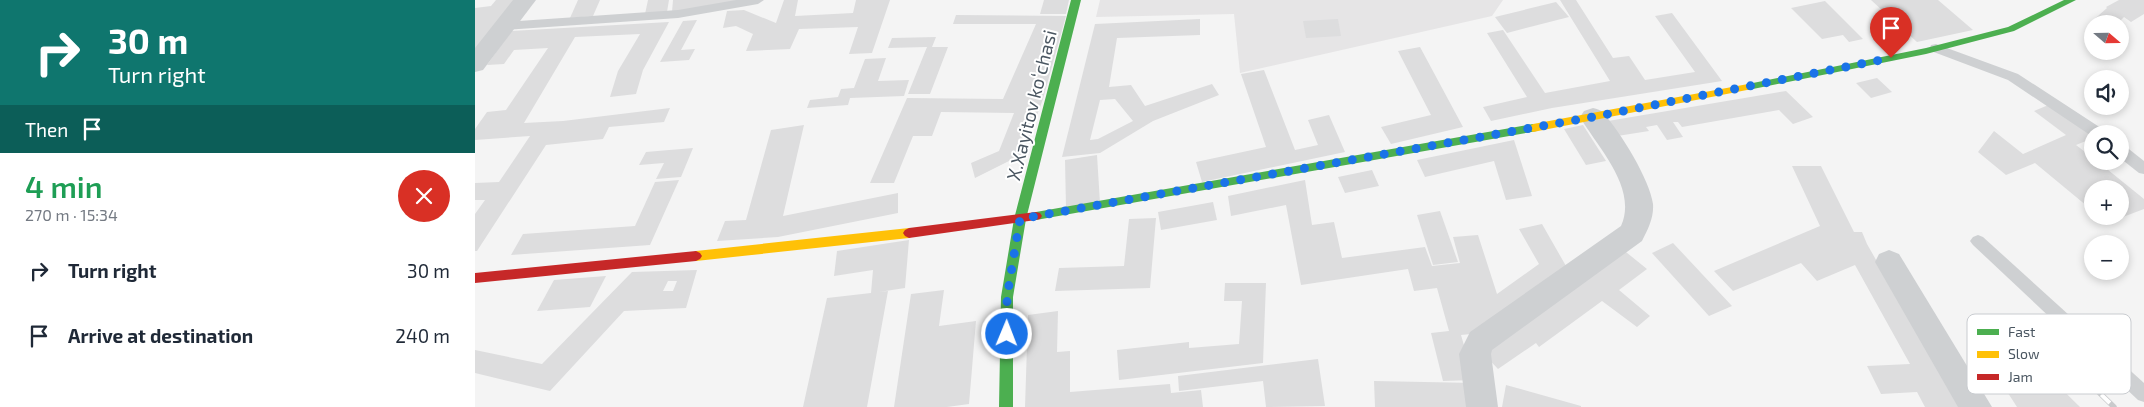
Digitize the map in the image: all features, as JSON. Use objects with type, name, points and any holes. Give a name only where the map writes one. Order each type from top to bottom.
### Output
[{"type":"street","points":[[475,64],[525,0]]},
{"type":"street","name":"X.Xayitov koʻchasi","points":[[1006,407],[1007,297],[1020,219],[1076,0]]},
{"type":"street","points":[[475,278],[810,245],[1020,219],[1593,117],[1804,76],[1937,48],[2011,29],[2071,0]]},
{"type":"street","points":[[1482,407],[1475,354],[1481,341],[1632,233],[1639,215],[1638,197],[1631,177],[1593,117]]},
{"type":"street","points":[[1889,262],[1967,392]]},
{"type":"street","points":[[1968,394],[1976,407]]},
{"type":"lane","points":[[505,26],[678,14],[758,0]]},
{"type":"lane","points":[[1937,48],[2013,77],[2085,125]]},
{"type":"lane","points":[[2129,157],[2144,169]]},
{"type":"lane","points":[[1978,241],[2057,314]]},
{"type":"lane","points":[[2131,382],[2144,394]]},
{"type":"shaded area","points":[[1100,0],[1503,0],[1492,16],[1240,73],[1234,14],[1096,17]]},
{"type":"building","points":[[496,0],[517,0],[475,55],[475,8],[491,6]]},
{"type":"building","points":[[578,0],[600,0],[593,16],[570,18]]},
{"type":"building","points":[[648,0],[669,0],[667,12],[645,14]]},
{"type":"building","points":[[673,0],[740,0],[672,12]]},
{"type":"building","points":[[784,0],[798,0],[795,16],[853,13],[856,0],[890,0],[872,53],[849,54],[858,27],[799,29],[790,49],[746,51],[753,34],[736,26],[723,28],[727,11],[744,10],[776,23]]},
{"type":"building","points":[[1044,0],[1069,0],[1066,14],[1040,14]]},
{"type":"building","points":[[1560,0],[1576,0],[1613,58],[1629,56],[1645,80],[1695,72],[1655,16],[1672,13],[1722,81],[1552,108],[1491,121],[1483,107],[1527,97],[1487,33],[1503,30],[1545,93],[1610,81]]},
{"type":"building","points":[[1871,0],[1938,0],[1973,30],[1917,42]]},
{"type":"building","points":[[2119,0],[2144,0],[2144,14],[2131,22],[2129,21],[2129,15],[2099,15],[2106,7]]},
{"type":"building","points":[[1825,1],[1863,39],[1849,42],[1843,35],[1822,39],[1791,8]]},
{"type":"building","points":[[1556,2],[1569,17],[1507,33],[1495,17]]},
{"type":"building","points":[[956,15],[1066,16],[1043,99],[1023,154],[975,178],[971,163],[999,151],[1014,113],[941,112],[932,136],[913,136],[894,183],[870,183],[907,98],[1003,99],[1036,24],[953,24]]},
{"type":"building","points":[[1200,19],[1200,35],[1117,38],[1109,87],[1131,85],[1145,106],[1212,84],[1219,95],[1153,121],[1100,153],[1062,157],[1095,24]],"holes":[[[1115,99],[1133,121],[1098,139],[1090,140],[1100,100]]]},
{"type":"building","points":[[1338,19],[1341,36],[1306,38],[1303,21]]},
{"type":"building","points":[[697,20],[681,50],[695,49],[689,60],[660,62],[683,21]]},
{"type":"building","points":[[669,22],[643,70],[636,94],[610,97],[618,71],[640,34],[575,37],[524,123],[563,121],[670,108],[664,122],[609,127],[603,139],[546,145],[477,251],[475,251],[475,214],[485,200],[475,200],[475,183],[499,182],[530,136],[475,140],[475,129],[487,112],[506,110],[548,48],[514,50],[504,64],[487,65],[511,31]]},
{"type":"building","points":[[936,37],[932,47],[948,47],[930,94],[908,94],[927,47],[888,48],[892,38]]},
{"type":"building","points":[[1420,47],[1463,127],[1391,144],[1381,127],[1431,115],[1398,51]]},
{"type":"building","points":[[886,58],[878,81],[909,80],[904,96],[850,98],[848,105],[807,108],[810,100],[838,97],[841,89],[854,88],[865,59]]},
{"type":"building","points":[[1264,70],[1295,150],[1318,145],[1308,120],[1329,115],[1345,152],[1202,182],[1196,162],[1266,147],[1241,74]]},
{"type":"building","points":[[1877,78],[1892,92],[1871,98],[1856,83]]},
{"type":"building","points":[[1786,91],[1813,117],[1793,124],[1779,110],[1682,127],[1678,122],[1673,122],[1683,137],[1667,140],[1657,125],[1646,127],[1649,131],[1611,137],[1602,122]]},
{"type":"building","points":[[2058,101],[2084,126],[2084,142],[2076,145],[2084,151],[2084,170],[2108,170],[2120,180],[2084,180],[2084,204],[2035,163],[2006,175],[1978,152],[1994,131],[2023,154],[2066,135],[2034,111]]},
{"type":"building","points":[[804,125],[783,216],[898,193],[898,213],[778,237],[717,241],[725,221],[746,220],[771,130]]},
{"type":"building","points":[[1583,125],[1606,161],[1586,165],[1564,129]]},
{"type":"building","points":[[1514,140],[1532,196],[1506,200],[1494,161],[1425,177],[1417,160]]},
{"type":"building","points":[[693,148],[681,177],[656,179],[664,163],[639,165],[646,152]]},
{"type":"building","points":[[1097,155],[1100,203],[1066,208],[1065,160]]},
{"type":"building","points":[[1792,166],[1821,166],[1854,232],[1862,232],[1934,362],[1965,407],[1925,407],[1917,392],[1881,394],[1867,366],[1910,364],[1855,265],[1817,281],[1801,263],[1733,291],[1714,271],[1820,226]]},
{"type":"building","points":[[1372,170],[1379,186],[1345,193],[1338,177]]},
{"type":"building","points":[[679,180],[650,245],[511,255],[523,234],[635,226],[655,182]]},
{"type":"building","points":[[1305,180],[1312,225],[1334,222],[1342,258],[1425,247],[1432,266],[1460,263],[1453,237],[1478,235],[1497,294],[1539,264],[1519,229],[1542,224],[1570,273],[1481,333],[1461,335],[1474,380],[1443,381],[1431,333],[1449,331],[1437,288],[1414,291],[1408,269],[1301,285],[1286,205],[1231,216],[1228,196]]},
{"type":"building","points":[[2129,187],[2144,199],[2144,209],[2129,215]]},
{"type":"building","points":[[1213,202],[1217,220],[1161,230],[1158,212]]},
{"type":"building","points":[[1440,211],[1458,262],[1433,265],[1417,215]]},
{"type":"building","points":[[1156,218],[1150,288],[1055,291],[1059,268],[1124,266],[1129,219]]},
{"type":"building","points":[[909,240],[905,288],[879,292],[888,291],[867,407],[803,407],[827,298],[871,293],[873,270],[834,276],[837,251]]},
{"type":"building","points":[[1673,243],[1732,306],[1709,316],[1652,253]]},
{"type":"building","points":[[1621,248],[1647,269],[1619,290],[1650,316],[1637,327],[1602,301],[1539,347],[1536,343],[1498,369],[1481,351]]},
{"type":"building","points":[[697,270],[686,308],[624,311],[550,391],[475,373],[475,350],[542,364],[632,272]],"holes":[[[668,281],[677,281],[673,291],[663,291]]]},
{"type":"building","points":[[606,276],[590,307],[537,311],[554,280]]},
{"type":"building","points":[[1225,283],[1266,283],[1263,363],[1119,380],[1117,350],[1189,342],[1189,348],[1239,344],[1242,301],[1224,301]]},
{"type":"building","points":[[944,290],[939,326],[976,321],[969,404],[947,407],[894,407],[911,294]]},
{"type":"building","points":[[1058,311],[1057,352],[1070,351],[1070,392],[1170,384],[1171,393],[1201,390],[1203,407],[1025,407],[1028,315]]},
{"type":"building","points":[[1318,359],[1325,406],[1266,407],[1263,381],[1179,391],[1178,376]]},
{"type":"building","points":[[1374,381],[1475,383],[1473,407],[1375,407]]},
{"type":"building","points":[[1506,385],[1581,406],[1581,407],[1502,407]]},
{"type":"building","points":[[2009,394],[2067,394],[2080,407],[2017,407]]},
{"type":"railway","points":[[2101,394],[2114,407]]},
{"type":"traffic: fast","points":[[1006,407],[1007,297],[1020,219],[1076,0]]},
{"type":"traffic: fast","points":[[1748,87],[1926,51],[2011,29],[2071,0]]},
{"type":"traffic: fast","points":[[1036,216],[1533,128]]},
{"type":"traffic: slow","points":[[1533,128],[1748,87]]},
{"type":"traffic: slow","points":[[696,256],[909,233]]},
{"type":"traffic: jam","points":[[909,233],[1036,216]]},
{"type":"traffic: jam","points":[[475,278],[696,256]]},
{"type":"route","points":[[1007,334],[1007,297],[1020,219],[1593,117],[1891,58]]}]
